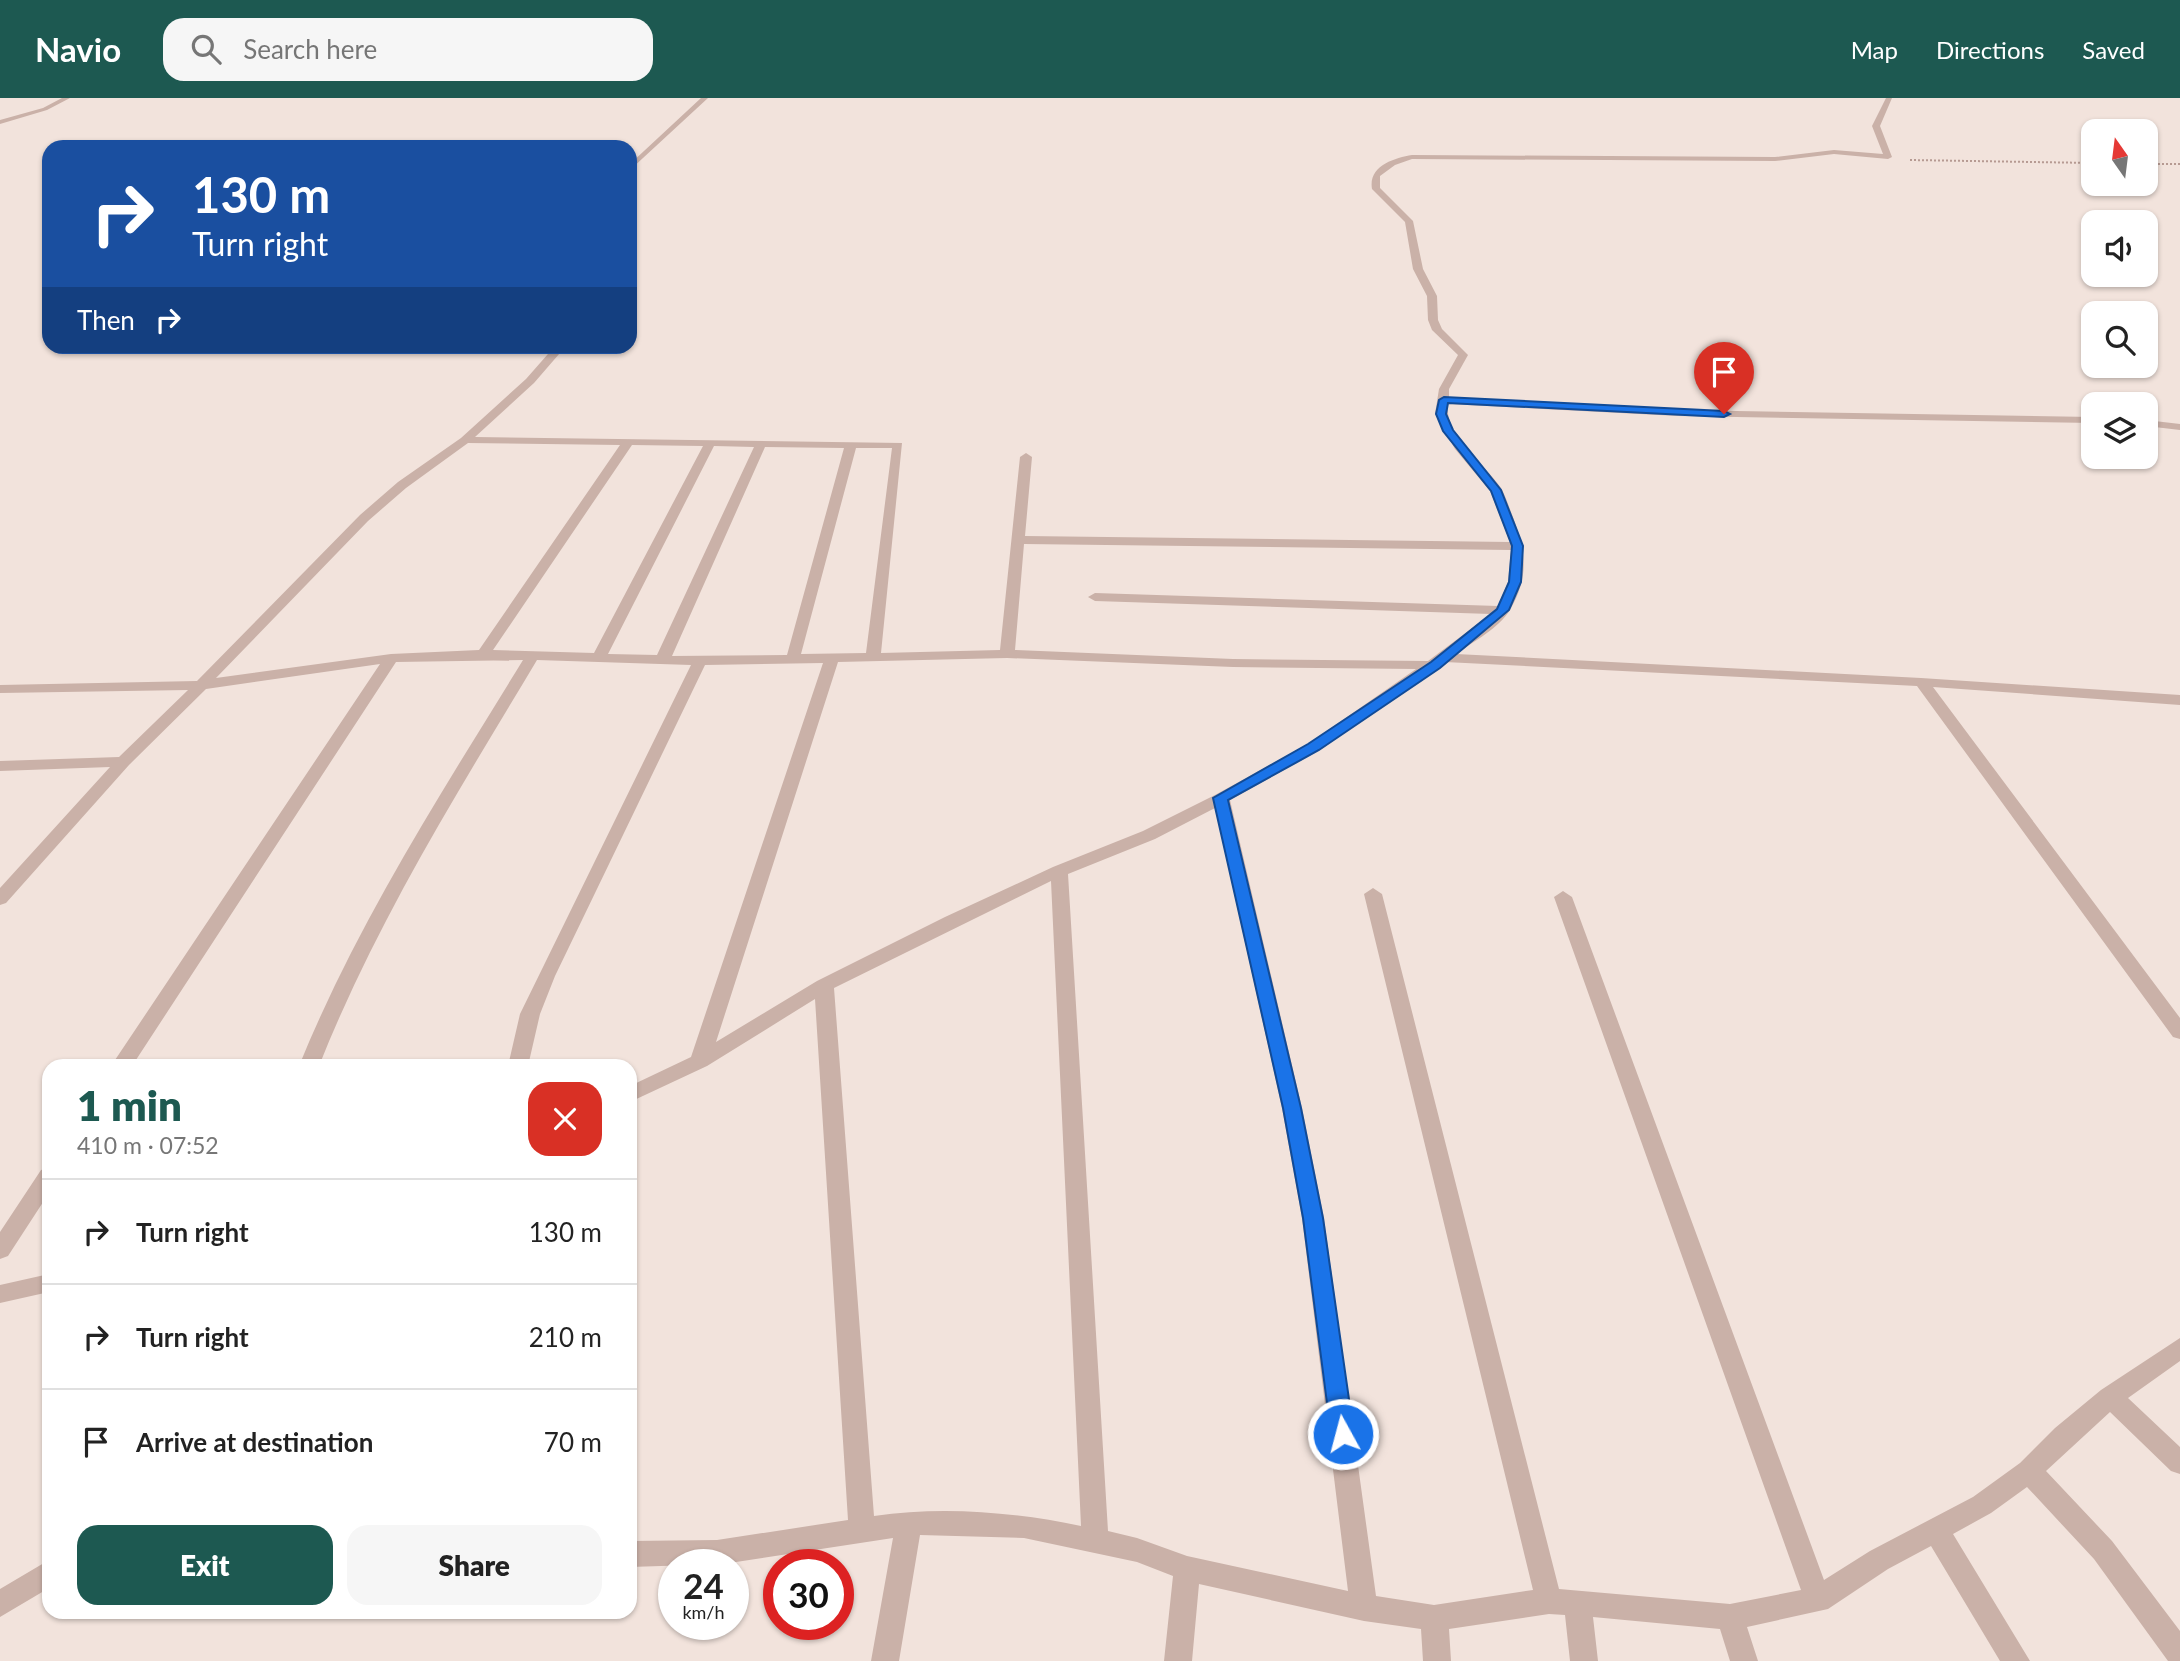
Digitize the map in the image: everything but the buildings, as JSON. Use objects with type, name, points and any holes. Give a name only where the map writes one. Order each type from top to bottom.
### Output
[{"type":"street","points":[[0,122],[46,110],[67,98]]},
{"type":"street","points":[[637,161],[705,98]]},
{"type":"street","points":[[637,1092],[700,1061],[824,985],[1059,871],[1149,835],[1314,747],[1439,661],[1503,610],[1515,582],[1518,546],[1496,490],[1448,431],[1441,414],[1444,389],[1463,355],[1437,330],[1433,320],[1432,296],[1418,268],[1409,221],[1376,189],[1376,178],[1392,161],[1412,157],[1775,159],[1834,152],[1888,157],[1876,126],[1889,98]]},
{"type":"street","points":[[0,899],[123,762],[283,604],[364,517],[402,485],[465,440],[530,382],[554,354]]},
{"type":"street","points":[[1444,400],[1678,413],[2081,420]]},
{"type":"street","points":[[2158,425],[2180,427]]},
{"type":"street","points":[[465,440],[761,446],[851,444],[900,447],[873,656]]},
{"type":"street","points":[[483,654],[626,444]]},
{"type":"street","points":[[793,658],[851,444]]},
{"type":"street","points":[[599,658],[709,445]]},
{"type":"street","points":[[663,659],[761,446]]},
{"type":"street","points":[[1007,654],[1026,457]]},
{"type":"street","points":[[1016,540],[1518,546]]},
{"type":"street","points":[[1095,597],[1503,610]]},
{"type":"street","points":[[0,689],[200,685],[391,658],[483,654],[701,660],[1007,654],[1182,662],[1439,661],[1921,682],[2180,700]]},
{"type":"street","points":[[312,1059],[325,1023],[369,933],[532,657]]},
{"type":"street","points":[[700,1061],[832,657]]},
{"type":"street","points":[[126,1059],[391,658]]},
{"type":"street","points":[[520,1059],[530,1014],[546,976],[701,660]]},
{"type":"street","points":[[1921,682],[2180,1032]]},
{"type":"street","points":[[0,766],[123,762]]},
{"type":"street","points":[[1221,798],[1292,1108],[1313,1218],[1364,1608]]},
{"type":"street","points":[[1059,871],[1095,1540]]},
{"type":"street","points":[[1373,894],[1549,1601]]},
{"type":"street","points":[[1563,897],[1818,1600]]},
{"type":"street","points":[[824,985],[862,1532]]},
{"type":"street","points":[[0,1250],[42,1187]]},
{"type":"street","points":[[0,1294],[42,1285]]},
{"type":"street","points":[[637,1554],[717,1553],[909,1523],[1024,1526],[1137,1550],[1187,1569],[1364,1608],[1434,1618],[1549,1601],[1730,1617],[1818,1600],[1935,1529],[1982,1505],[2029,1471],[2064,1436],[2110,1397],[2177,1355]]},
{"type":"street","points":[[2110,1397],[2180,1463]]},
{"type":"street","points":[[2029,1471],[2103,1550],[2180,1654]]},
{"type":"street","points":[[885,1661],[909,1523]]},
{"type":"street","points":[[1935,1529],[2016,1661]]},
{"type":"street","points":[[1178,1661],[1187,1569]]},
{"type":"street","points":[[0,1604],[42,1577]]},
{"type":"street","points":[[1577,1602],[1584,1661]]},
{"type":"street","points":[[1730,1617],[1744,1661]]},
{"type":"street","points":[[1434,1618],[1437,1661]]},
{"type":"path","points":[[1888,157],[2081,163]]},
{"type":"path","points":[[2158,164],[2180,164]]},
{"type":"route","points":[[1343,1434],[1313,1218],[1292,1108],[1221,798],[1314,747],[1435,665],[1503,610],[1515,582],[1518,546],[1496,490],[1458,447],[1448,431],[1441,414],[1444,400],[1724,414]]}]
